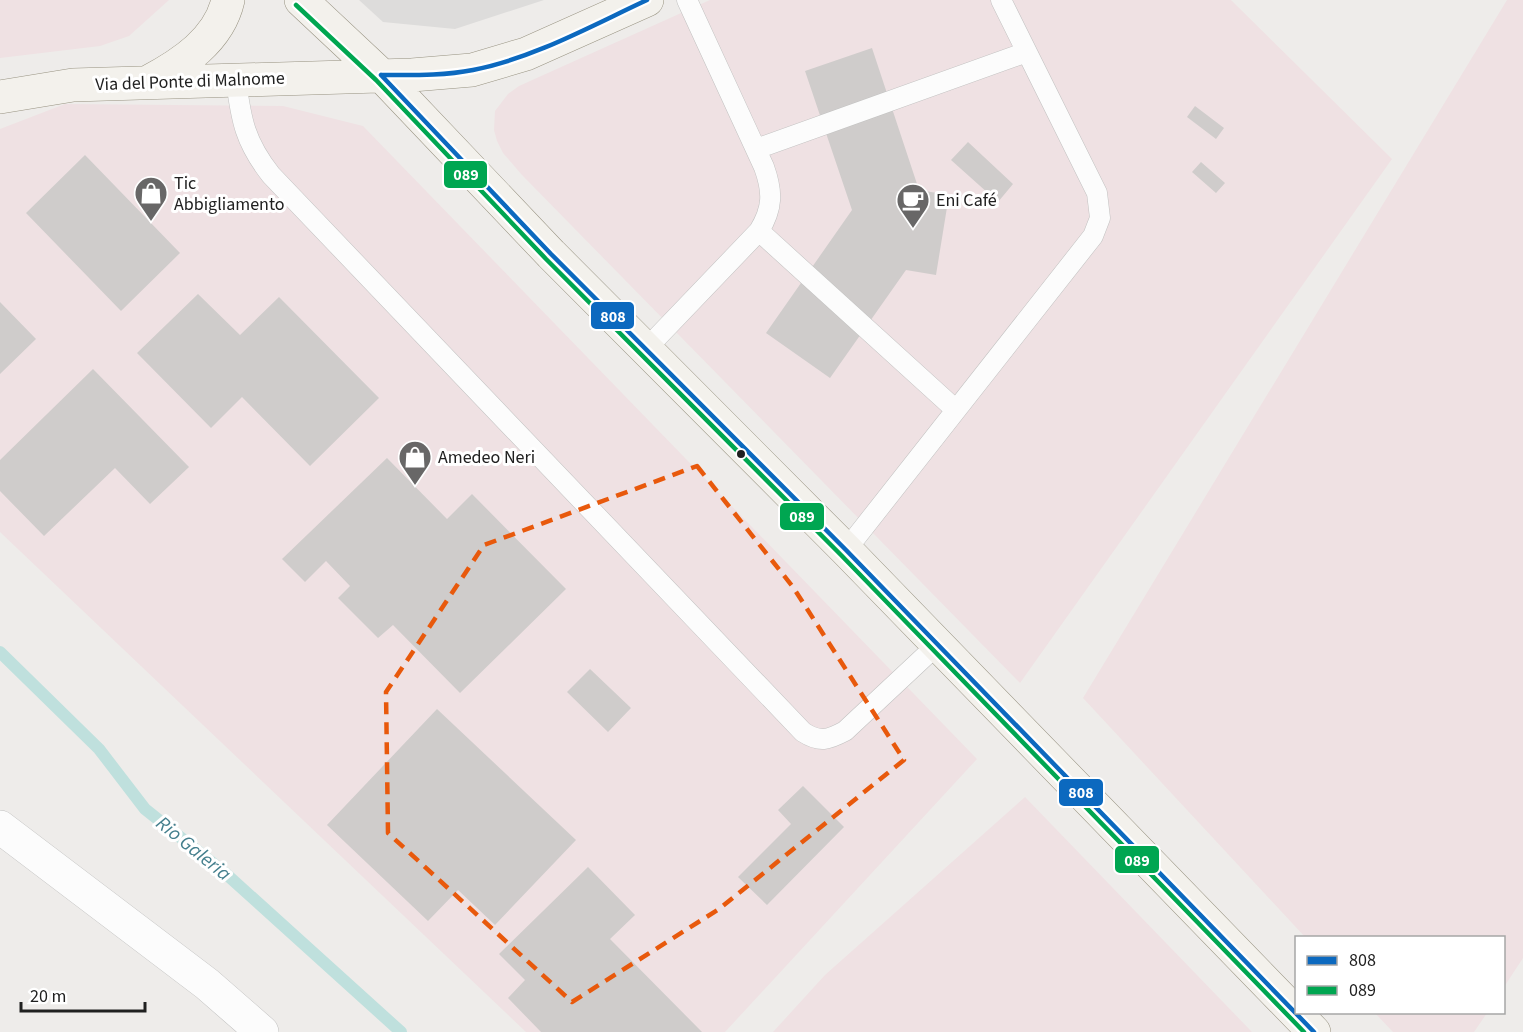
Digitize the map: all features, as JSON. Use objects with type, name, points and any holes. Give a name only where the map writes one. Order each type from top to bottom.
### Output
[{"type":"main road","points":[[146,83],[177,66],[202,45],[216,27],[228,0]]},
{"type":"main road","points":[[301,0],[381,75],[645,350],[846,550],[1295,1012]]},
{"type":"main road","name":"Via del Ponte di Malnome","points":[[0,97],[73,85],[442,73],[487,67],[526,54],[647,0]]},
{"type":"main road","points":[[1297,1014],[1314,1032]]},
{"type":"street","points":[[0,827],[207,984],[262,1032]]},
{"type":"lane","points":[[645,350],[759,231],[769,216],[771,186],[687,0]]},
{"type":"lane","points":[[846,550],[1093,236],[1100,218],[1097,193],[1001,0]]},
{"type":"lane","points":[[756,149],[1027,52]]},
{"type":"lane","points":[[236,80],[244,133],[255,154],[271,175],[803,732],[815,740],[827,741],[845,731],[938,644]]},
{"type":"lane","points":[[759,231],[956,410]]},
{"type":"highlighted area","points":[[697,466],[793,587],[904,760],[719,909],[572,1002],[388,833],[386,692],[484,545]]},
{"type":"shaded area","points":[[0,0],[169,0],[129,36],[100,46],[0,58]]},
{"type":"shaded area","points":[[359,0],[544,0],[455,29],[383,22]]},
{"type":"shaded area","points":[[710,0],[1231,0],[1392,159],[1020,683],[522,175],[503,153],[497,141],[494,130],[495,111],[508,94],[519,86]]},
{"type":"shaded area","points":[[1507,0],[1523,0],[1523,958],[1505,985],[1505,936],[1304,936],[1083,698]]},
{"type":"shaded area","points":[[65,104],[283,106],[363,126],[977,759],[725,1032],[526,1032],[0,532],[0,129]]},
{"type":"shaded area","points":[[1025,797],[1252,1032],[773,1032],[825,975]]},
{"type":"shaded area","points":[[1376,1014],[1486,1014],[1474,1032],[1393,1032]]},
{"type":"building","points":[[872,48],[919,190],[949,195],[936,275],[906,270],[830,378],[766,333],[852,210],[805,71]]},
{"type":"building","points":[[1195,106],[1224,128],[1216,139],[1187,117]]},
{"type":"building","points":[[968,142],[1013,184],[998,202],[951,160]]},
{"type":"building","points":[[85,155],[180,253],[121,311],[26,213]]},
{"type":"building","points":[[1201,162],[1225,183],[1216,193],[1192,172]]},
{"type":"building","points":[[198,294],[240,335],[279,297],[379,398],[310,466],[242,397],[211,428],[137,353]]},
{"type":"building","points":[[0,302],[36,339],[0,374]]},
{"type":"building","points":[[93,369],[189,467],[150,504],[115,468],[44,536],[0,491],[0,460]]},
{"type":"building","points":[[387,458],[447,519],[472,494],[566,589],[460,693],[393,625],[378,638],[338,598],[350,586],[326,561],[305,582],[282,559]]},
{"type":"building","points":[[590,669],[631,708],[608,732],[567,692]]},
{"type":"building","points":[[437,709],[576,840],[495,925],[458,890],[428,921],[327,825]]},
{"type":"building","points":[[803,786],[844,827],[767,905],[738,877],[791,824],[778,810]]},
{"type":"building","points":[[588,867],[635,915],[610,939],[702,1032],[541,1032],[508,998],[525,980],[499,954]]},
{"type":"waterway","name":"Rio Galeria","points":[[0,652],[99,749],[145,809],[225,873],[401,1032]]},
{"type":"transit line","name":"808","points":[[381,75],[427,75],[496,65],[562,40],[647,0]]},
{"type":"transit line","name":"089","points":[[296,5],[376,80],[546,259],[841,555],[1304,1032]]},
{"type":"transit line","name":"808","points":[[381,75],[551,254],[846,550],[1295,1012]]},
{"type":"transit line","name":"808","points":[[1297,1014],[1314,1032]]},
{"type":"place","name":"Tic Abbigliamento","points":[[151,222]]},
{"type":"place","name":"Eni Café","points":[[913,229]]},
{"type":"place","name":"Amedeo Neri","points":[[415,486]]}]
